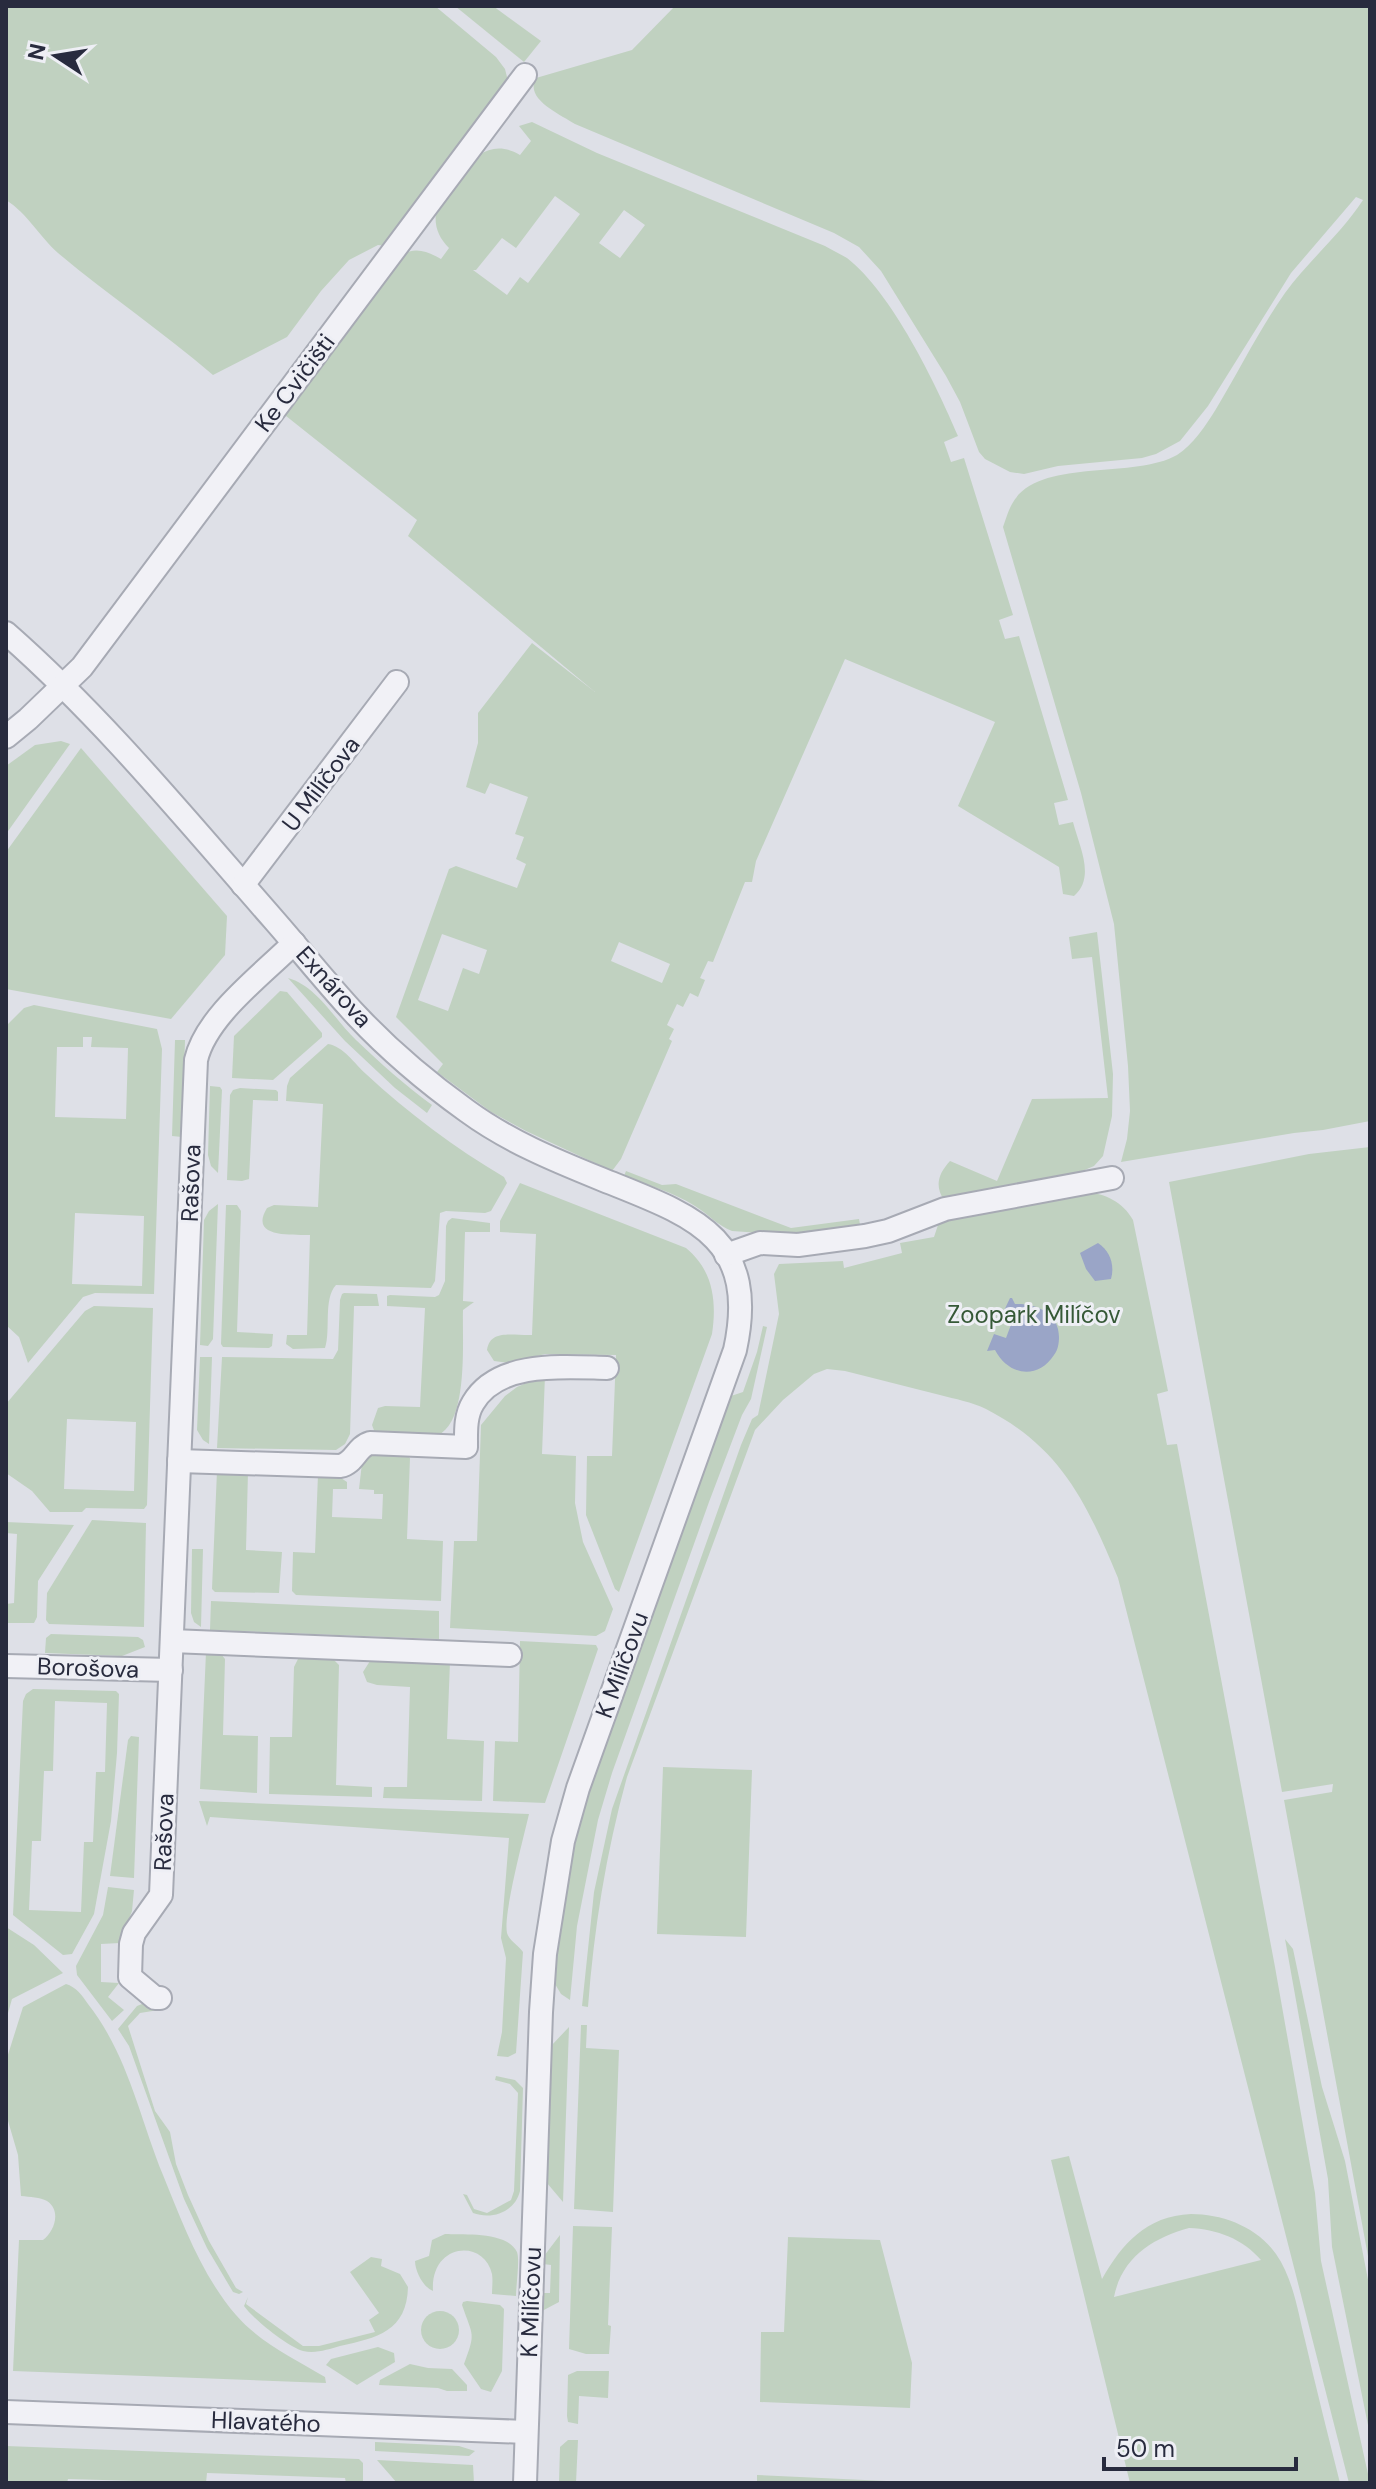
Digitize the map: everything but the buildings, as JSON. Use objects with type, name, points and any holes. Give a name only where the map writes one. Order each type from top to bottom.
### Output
[{"type":"street","name":"Ke Cvičišti","points":[[6,737],[63,687],[91,655],[525,75]]},
{"type":"street","name":"Exnárova","points":[[6,633],[103,727],[357,1015],[426,1079],[468,1112],[526,1147],[681,1212],[713,1236],[726,1255]]},
{"type":"street","name":"U Milíčova","points":[[243,885],[397,682]]},
{"type":"street","name":"Rašova","points":[[160,1998],[155,1998],[130,1977],[131,1944],[140,1923],[161,1895],[196,1060],[199,1046],[222,1013],[294,943]]},
{"type":"street","points":[[726,1255],[760,1243],[798,1245],[865,1236],[888,1231],[945,1209],[1112,1178]]},
{"type":"street","name":"K Milíčovu","points":[[525,2483],[541,2012],[553,1898],[563,1841],[578,1788],[735,1350],[740,1331],[741,1293],[736,1273],[726,1255]]},
{"type":"street","points":[[179,1461],[340,1466],[349,1463],[359,1449],[370,1443],[466,1447],[466,1424],[472,1404],[498,1381],[545,1367],[607,1368]]},
{"type":"street","points":[[172,1641],[510,1655]]},
{"type":"street","name":"Borošova","points":[[6,1666],[171,1670]]},
{"type":"street","name":"Hlavatého","points":[[6,2412],[526,2432]]},
{"type":"green space","points":[[6,6],[435,6],[496,57],[505,69],[508,81],[386,246],[378,245],[349,260],[287,337],[213,375],[58,253],[6,200]]},
{"type":"green space","points":[[455,6],[493,6],[541,41],[524,62]]},
{"type":"green space","points":[[675,6],[1370,6],[1370,1121],[1121,1162],[1130,1111],[1114,924],[1081,793],[1003,527],[1012,504],[1024,489],[1042,480],[1064,474],[1158,462],[1177,455],[1188,446],[1212,415],[1285,293],[1363,200],[1356,197],[1291,273],[1208,406],[1180,441],[1142,458],[1058,466],[1024,474],[1010,472],[985,459],[979,452],[960,402],[946,376],[881,271],[859,247],[834,233],[575,124],[545,105],[535,93],[536,78],[632,50]]},
{"type":"green space","points":[[532,122],[597,153],[825,246],[847,258],[880,293],[925,366],[958,436],[944,442],[951,462],[964,458],[1013,615],[999,620],[1005,639],[1019,636],[1068,800],[1054,803],[1059,825],[1073,822],[1085,871],[1081,888],[1074,896],[1063,894],[1059,867],[958,806],[995,722],[845,659],[756,861],[752,882],[745,882],[713,962],[708,961],[700,978],[705,980],[698,997],[690,993],[683,1007],[677,1004],[667,1025],[674,1029],[669,1039],[672,1041],[621,1159],[612,1171],[491,1112],[437,1072],[443,1064],[396,1017],[449,869],[456,866],[517,888],[526,864],[516,859],[524,837],[515,834],[528,797],[490,783],[485,794],[466,787],[478,743],[478,713],[532,643],[595,692],[408,536],[417,520],[281,412],[402,255],[417,250],[441,259],[449,248],[438,232],[436,212],[460,175],[480,154],[492,149],[505,149],[520,155],[531,141],[519,126]],"holes":[[[555,196],[580,214],[528,283],[520,277],[507,295],[473,270],[502,238],[516,248]],[[624,210],[645,225],[620,258],[599,243]],[[442,934],[487,950],[479,974],[463,968],[448,1011],[418,1000]],[[619,942],[670,964],[662,983],[611,961]]]},
{"type":"green space","points":[[61,741],[70,744],[6,834],[6,766],[35,745]]},
{"type":"green space","points":[[81,748],[227,916],[225,955],[171,1019],[6,989],[6,852]]},
{"type":"green space","points":[[1097,932],[1113,1074],[1112,1116],[1103,1156],[1094,1166],[1080,1172],[944,1200],[939,1179],[950,1161],[997,1181],[1032,1099],[1108,1098],[1092,957],[1072,959],[1069,937]]},
{"type":"green space","points":[[288,978],[308,988],[365,1049],[432,1105],[427,1113],[345,1041]]},
{"type":"green space","points":[[280,991],[287,992],[322,1033],[322,1037],[273,1080],[232,1078],[234,1036]]},
{"type":"green space","points":[[34,1005],[157,1029],[162,1049],[154,1294],[95,1293],[83,1297],[28,1363],[19,1337],[6,1325],[6,1026],[24,1008]],"holes":[[[83,1037],[92,1037],[91,1047],[128,1048],[126,1119],[55,1117],[57,1047],[83,1047]],[[75,1213],[144,1216],[142,1286],[72,1284]]]},
{"type":"green space","points":[[175,1040],[185,1040],[182,1137],[172,1136]]},
{"type":"green space","points":[[328,1044],[344,1052],[415,1116],[504,1177],[507,1183],[491,1211],[440,1213],[435,1281],[431,1288],[336,1285],[328,1306],[325,1348],[293,1349],[286,1344],[287,1335],[307,1335],[310,1235],[275,1233],[263,1225],[263,1218],[267,1208],[274,1205],[318,1207],[323,1104],[286,1101],[290,1078]]},
{"type":"green space","points":[[210,1086],[222,1090],[218,1173],[211,1166],[208,1155]]},
{"type":"green space","points":[[240,1088],[278,1092],[278,1101],[253,1100],[249,1179],[242,1181],[227,1180],[230,1095]]},
{"type":"green space","points":[[1370,1147],[1370,2267],[1284,1800],[1332,1792],[1333,1784],[1282,1792],[1169,1182],[1309,1154]]},
{"type":"green space","points":[[626,1171],[662,1185],[676,1184],[791,1228],[859,1219],[861,1230],[801,1236],[732,1231],[678,1197],[624,1176]]},
{"type":"green space","points":[[520,1183],[686,1248],[702,1266],[711,1287],[714,1310],[712,1334],[619,1592],[615,1589],[586,1515],[587,1456],[612,1456],[616,1355],[545,1354],[509,1363],[494,1361],[487,1350],[489,1343],[498,1336],[532,1335],[536,1234],[500,1232],[500,1221]]},
{"type":"green space","name":"Zoopark Milíčov","points":[[1084,1192],[1113,1200],[1133,1220],[1168,1391],[1157,1394],[1167,1445],[1177,1444],[1315,2193],[1321,2261],[1370,2483],[1349,2483],[1118,1578],[1083,1502],[1069,1480],[1034,1441],[1012,1424],[969,1403],[827,1369],[814,1374],[783,1400],[755,1430],[627,1777],[602,1891],[588,2007],[582,2006],[594,1892],[612,1809],[741,1445],[752,1419],[758,1415],[779,1314],[774,1274],[779,1264],[843,1261],[844,1268],[902,1253],[900,1243],[934,1237],[945,1217]]},
{"type":"green space","points":[[218,1204],[213,1339],[208,1346],[200,1345],[204,1220]]},
{"type":"green space","points":[[226,1205],[237,1205],[241,1211],[237,1332],[273,1334],[269,1348],[223,1347],[221,1344]]},
{"type":"green space","points":[[452,1218],[490,1223],[490,1232],[465,1232],[463,1301],[474,1302],[463,1310],[462,1378],[455,1414],[448,1427],[438,1435],[375,1433],[372,1425],[378,1408],[420,1407],[425,1308],[387,1306],[387,1296],[439,1295],[445,1281],[446,1226]]},
{"type":"green space","points":[[344,1293],[377,1294],[379,1306],[354,1306],[350,1434],[345,1444],[336,1450],[217,1448],[222,1357],[333,1359],[338,1350],[340,1300]]},
{"type":"green space","points":[[94,1306],[153,1308],[147,1505],[144,1509],[86,1508],[82,1512],[50,1512],[32,1491],[6,1473],[6,1404],[85,1311]],"holes":[[[67,1419],[136,1422],[134,1491],[64,1489]]]},
{"type":"green space","points":[[763,1326],[767,1327],[751,1399],[709,1502],[598,1820],[577,1926],[570,2000],[561,1994],[555,1984],[560,1922],[587,1792],[731,1396],[743,1392]]},
{"type":"green space","points":[[200,1357],[212,1357],[209,1444],[197,1430]]},
{"type":"green space","points":[[545,1375],[542,1454],[576,1456],[575,1503],[583,1542],[613,1609],[605,1631],[596,1636],[450,1628],[454,1541],[477,1541],[481,1425],[505,1396]]},
{"type":"green space","points":[[370,1454],[405,1455],[410,1458],[407,1539],[443,1541],[441,1601],[296,1595],[292,1591],[293,1552],[315,1553],[318,1474],[338,1476],[347,1482],[347,1489],[333,1489],[332,1517],[382,1519],[383,1494],[359,1489],[362,1463]]},
{"type":"green space","points":[[217,1471],[248,1472],[246,1550],[282,1552],[279,1593],[215,1592],[212,1589]]},
{"type":"green space","points":[[92,1520],[146,1523],[144,1627],[49,1624],[46,1620],[47,1593]]},
{"type":"green space","points":[[6,1522],[74,1525],[38,1581],[37,1617],[34,1623],[6,1623],[6,1604],[14,1603],[17,1534],[6,1533]]},
{"type":"green space","points":[[192,1549],[203,1549],[201,1627],[194,1622],[191,1613]]},
{"type":"green space","points":[[211,1601],[439,1611],[439,1639],[210,1630]]},
{"type":"green space","points":[[51,1634],[138,1637],[145,1647],[122,1656],[45,1653],[46,1638]]},
{"type":"green space","points":[[520,1641],[596,1645],[598,1649],[545,1803],[493,1801],[495,1741],[518,1742]]},
{"type":"green space","points":[[206,1652],[221,1654],[225,1659],[223,1735],[258,1736],[257,1793],[200,1789]]},
{"type":"green space","points":[[298,1659],[333,1659],[339,1665],[336,1785],[372,1787],[372,1797],[269,1794],[270,1737],[292,1737],[294,1667]]},
{"type":"green space","points":[[370,1661],[450,1662],[447,1739],[484,1741],[482,1801],[383,1798],[384,1787],[407,1787],[410,1687],[367,1682],[363,1672]]},
{"type":"green space","points":[[33,1689],[116,1691],[119,1694],[111,1821],[94,1914],[72,1954],[63,1955],[13,1915],[23,1701]],"holes":[[[55,1701],[107,1703],[105,1772],[96,1772],[93,1842],[84,1842],[81,1912],[29,1910],[32,1841],[41,1841],[44,1771],[53,1771]]]},
{"type":"green space","points":[[131,1736],[139,1737],[134,1878],[110,1876]]},
{"type":"green space","points":[[663,1767],[752,1770],[746,1937],[657,1934]]},
{"type":"green space","points":[[199,1801],[529,1814],[507,1923],[508,1936],[523,1952],[516,2053],[508,2057],[497,2056],[502,2032],[506,1958],[501,1938],[509,1838],[210,1817],[207,1826]]},
{"type":"green space","points":[[108,1887],[134,1890],[132,1911],[120,1943],[101,1944],[101,1982],[119,1983],[108,1997],[124,2010],[112,2021],[77,1975],[76,1966],[103,1915]]},
{"type":"green space","points":[[6,1927],[34,1945],[63,1973],[12,1999],[6,2020]]},
{"type":"green space","points":[[1285,1939],[1293,1949],[1322,2087],[1345,2161],[1370,2290],[1370,2435],[1332,2247],[1328,2179]]},
{"type":"green space","points":[[66,1984],[76,1989],[113,2044],[194,2248],[224,2300],[255,2334],[325,2377],[326,2383],[13,2371],[19,2240],[43,2240],[53,2227],[55,2216],[52,2205],[47,2201],[21,2196],[18,2155],[6,2114],[6,2061],[23,2007]]},
{"type":"green space","points":[[142,2004],[165,2005],[165,2009],[140,2013],[128,2026],[155,2111],[170,2132],[176,2164],[209,2241],[236,2288],[243,2292],[239,2294],[233,2292],[207,2248],[184,2199],[129,2046],[118,2029]]},
{"type":"green space","points":[[581,2025],[587,2025],[586,2048],[619,2050],[613,2212],[574,2209]]},
{"type":"green space","points":[[569,2027],[563,2202],[547,2183],[551,2046]]},
{"type":"green space","points":[[496,2076],[515,2080],[523,2088],[520,2191],[508,2209],[495,2215],[480,2215],[473,2213],[463,2194],[467,2195],[474,2209],[487,2213],[511,2200],[514,2191],[518,2093],[510,2084],[495,2080]]},
{"type":"green space","points":[[1069,2156],[1102,2279],[1118,2254],[1137,2234],[1148,2226],[1175,2216],[1215,2216],[1249,2229],[1268,2245],[1282,2263],[1294,2296],[1340,2483],[1130,2483],[1051,2160]],"holes":[[[1199,2229],[1238,2241],[1261,2260],[1114,2297],[1124,2271],[1141,2251],[1176,2232]]]},
{"type":"green space","points":[[573,2226],[612,2227],[609,2354],[586,2354],[569,2349]]},
{"type":"green space","points":[[445,2234],[495,2237],[512,2245],[518,2256],[516,2296],[492,2294],[492,2274],[487,2262],[469,2251],[448,2255],[434,2275],[433,2291],[426,2286],[418,2274],[415,2261],[429,2256],[432,2240]]},
{"type":"green space","points":[[560,2235],[559,2302],[542,2311],[542,2293],[550,2293],[551,2265],[543,2264],[544,2256]]},
{"type":"green space","points":[[788,2237],[880,2240],[912,2363],[910,2408],[760,2402],[761,2332],[784,2332]]},
{"type":"green space","points":[[371,2257],[382,2259],[381,2266],[400,2274],[408,2287],[402,2314],[396,2323],[366,2340],[322,2351],[303,2351],[271,2332],[244,2306],[248,2297],[246,2304],[303,2346],[319,2346],[375,2332],[369,2320],[379,2313],[350,2272]]},
{"type":"green space","points":[[467,2301],[500,2305],[504,2309],[502,2371],[491,2392],[481,2389],[464,2364],[472,2340],[462,2305]]},
{"type":"green space","points":[[440,2311],[453,2317],[459,2330],[453,2343],[440,2349],[427,2343],[421,2330],[427,2317]]},
{"type":"green space","points":[[378,2347],[394,2353],[395,2362],[357,2385],[326,2365],[331,2359]]},
{"type":"green space","points":[[410,2364],[452,2369],[467,2385],[467,2391],[379,2385],[380,2380]]},
{"type":"green space","points":[[577,2371],[609,2371],[608,2398],[579,2396],[578,2424],[568,2422],[567,2416],[568,2375]]},
{"type":"green space","points":[[568,2440],[578,2440],[576,2483],[559,2483],[560,2447]]},
{"type":"green space","points":[[375,2442],[459,2446],[475,2451],[469,2456],[375,2451]]},
{"type":"green space","points":[[6,2446],[359,2459],[363,2463],[363,2483],[346,2483],[345,2478],[207,2473],[206,2483],[68,2479],[67,2483],[6,2482]]},
{"type":"green space","points":[[377,2460],[473,2465],[474,2483],[397,2483]]},
{"type":"green space","points":[[757,2475],[908,2482],[908,2483],[757,2483]]},
{"type":"water","points":[[1098,1243],[1110,1259],[1111,1279],[1095,1281],[1080,1253]]},
{"type":"water","points":[[1010,1298],[1015,1304],[1031,1305],[1045,1311],[1058,1329],[1057,1349],[1039,1369],[1023,1372],[1007,1365],[995,1350],[987,1351],[994,1334],[1006,1338],[1012,1322],[1001,1317]]}]
